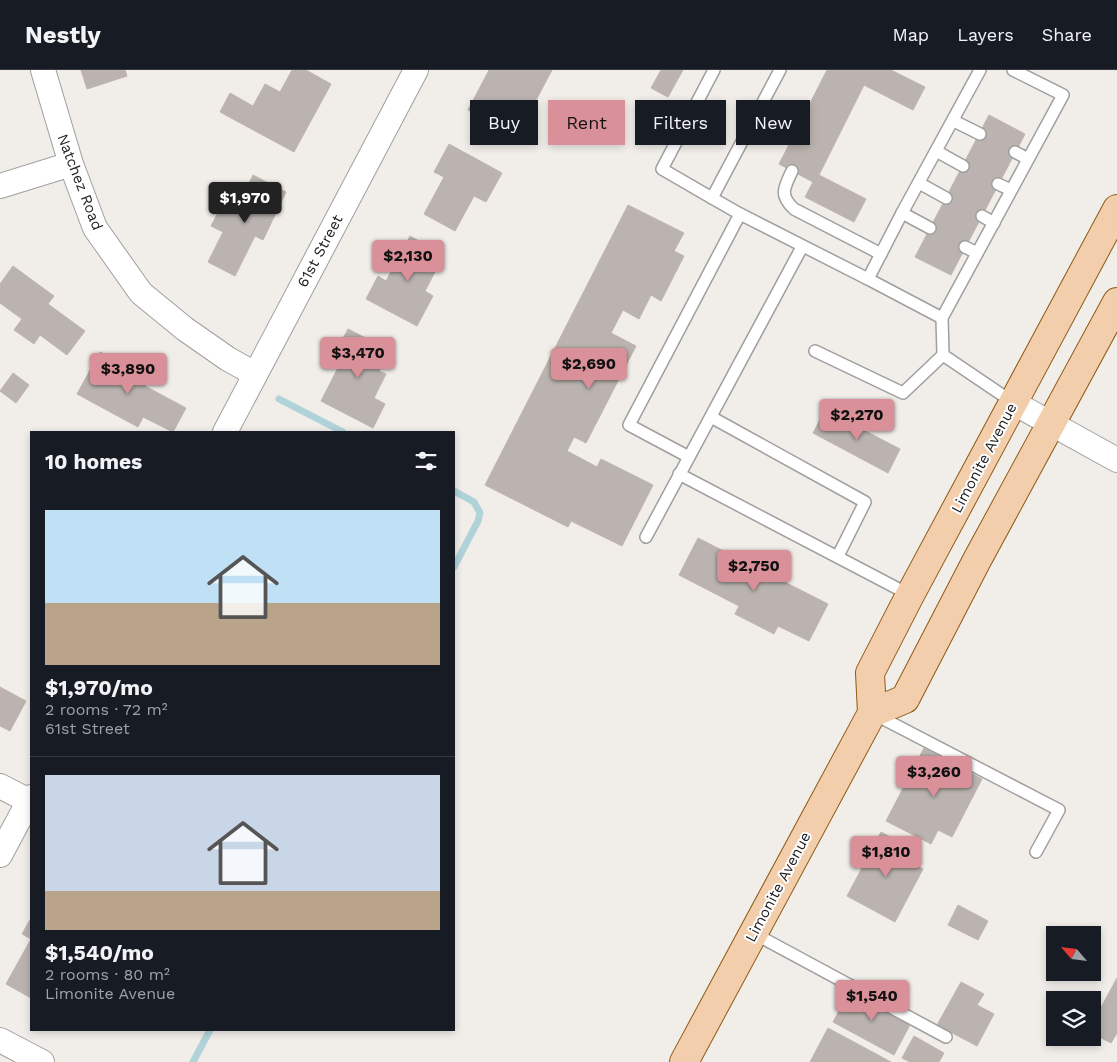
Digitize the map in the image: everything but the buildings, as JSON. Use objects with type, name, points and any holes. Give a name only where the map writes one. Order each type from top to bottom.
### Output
[{"type":"main road","name":"Limonite Avenue","points":[[684,1062],[872,713],[870,673],[1117,209]]},
{"type":"main road","points":[[872,713],[905,699],[977,560],[1117,302]]},
{"type":"street","name":"Natchez Road","points":[[43,70],[71,164],[95,228],[141,293],[185,329],[228,359],[256,374]]},
{"type":"street","name":"61st Street","points":[[226,431],[416,70]]},
{"type":"street","points":[[0,186],[71,164]]},
{"type":"street","points":[[1014,403],[1117,460]]},
{"type":"street","points":[[0,786],[30,799],[0,855]]},
{"type":"street","points":[[0,1040],[42,1062]]},
{"type":"lane","points":[[714,70],[662,169],[802,247],[942,318]]},
{"type":"lane","points":[[712,198],[780,70]]},
{"type":"lane","points":[[868,279],[980,70]]},
{"type":"lane","points":[[815,351],[903,393],[943,355],[942,318],[1062,95],[1013,70]]},
{"type":"lane","points":[[954,120],[980,134]]},
{"type":"lane","points":[[936,151],[963,166]]},
{"type":"lane","points":[[1015,152],[1028,159]]},
{"type":"lane","points":[[792,171],[784,189],[786,201],[794,209],[881,254]]},
{"type":"lane","points":[[919,183],[946,198]]},
{"type":"lane","points":[[998,184],[1011,190]]},
{"type":"lane","points":[[902,213],[930,228]]},
{"type":"lane","points":[[689,457],[629,426],[740,214]]},
{"type":"lane","points":[[982,216],[994,222]]},
{"type":"lane","points":[[965,246],[977,253]]},
{"type":"lane","points":[[646,537],[802,247]]},
{"type":"lane","points":[[943,355],[1014,403]]},
{"type":"lane","points":[[711,417],[865,502],[838,556]]},
{"type":"lane","points":[[679,474],[910,595]]},
{"type":"lane","points":[[872,713],[1059,810],[1036,852]]},
{"type":"lane","points":[[753,933],[946,1037]]},
{"type":"waterway","points":[[279,399],[341,431]]},
{"type":"waterway","points":[[455,492],[474,502],[480,513],[478,521],[455,565]]},
{"type":"waterway","points":[[193,1062],[209,1031]]}]
